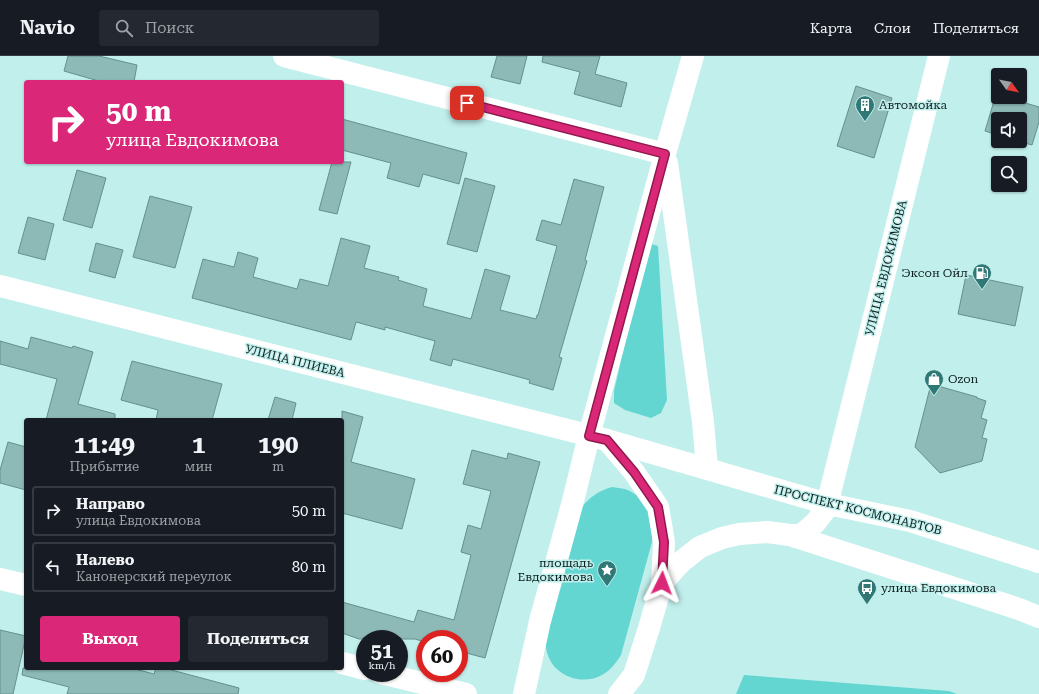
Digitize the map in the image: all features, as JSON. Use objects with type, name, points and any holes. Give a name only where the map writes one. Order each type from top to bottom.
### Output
[{"type":"main road","points":[[284,56],[665,154]]},
{"type":"main road","points":[[524,694],[540,621],[573,501],[598,438],[665,154],[693,56]]},
{"type":"main road","name":"УЛИЦА ЕВДОКИМОВА","points":[[790,535],[801,535],[815,523],[828,504],[939,56]]},
{"type":"main road","points":[[665,154],[703,422],[707,468]]},
{"type":"main road","name":"УЛИЦА ПЛИЕВА","points":[[0,286],[598,438]]},
{"type":"main road","points":[[598,438],[634,472],[658,507],[664,542],[662,583],[649,628],[634,675],[619,694]]},
{"type":"main road","name":"ПРОСПЕКТ КОСМОНАВТОВ","points":[[598,438],[707,468],[828,504],[910,521],[1039,562]]},
{"type":"main road","points":[[662,583],[681,562],[700,547],[722,538],[739,534],[766,532],[790,535],[827,546],[1019,609],[1039,617]]},
{"type":"main road","points":[[0,579],[24,585]]},
{"type":"main road","points":[[344,664],[356,667]]},
{"type":"main road","points":[[408,680],[466,694]]},
{"type":"shaded area","points":[[648,243],[658,246],[667,400],[661,413],[651,418],[625,410],[614,403],[614,391]]},
{"type":"shaded area","points":[[612,487],[631,491],[645,504],[653,521],[654,529],[652,542],[621,655],[613,666],[602,675],[585,680],[573,678],[562,673],[555,667],[549,658],[545,642],[581,508],[595,495]]},
{"type":"shaded area","points":[[744,675],[949,691],[957,694],[736,694]]},
{"type":"building","points":[[68,56],[99,56],[137,65],[134,80],[95,80],[64,71]]},
{"type":"building","points":[[497,56],[527,56],[520,84],[491,77]]},
{"type":"building","points":[[543,56],[600,56],[595,74],[627,83],[621,107],[574,94],[580,72],[542,62]]},
{"type":"building","name":"Автомойка","points":[[856,86],[892,98],[874,158],[837,146]]},
{"type":"building","points":[[1027,103],[1039,107],[1039,122],[1032,145],[1027,144],[1027,112],[991,112],[991,133],[985,131],[993,104]]},
{"type":"building","points":[[344,120],[467,153],[459,184],[423,174],[419,187],[387,178],[391,163],[344,151]]},
{"type":"building","points":[[344,162],[351,162],[337,214],[319,210],[331,164],[344,164]]},
{"type":"building","points":[[77,170],[106,178],[92,228],[63,220]]},
{"type":"building","points":[[465,178],[495,186],[477,252],[447,244]]},
{"type":"building","points":[[574,179],[604,187],[585,260],[587,261],[559,357],[562,358],[553,390],[529,383],[530,380],[453,359],[451,366],[430,360],[435,341],[385,327],[385,330],[356,322],[351,340],[192,298],[203,259],[234,267],[238,252],[258,258],[253,277],[297,289],[300,279],[328,286],[341,238],[370,246],[364,268],[399,277],[398,280],[427,289],[423,306],[471,319],[485,269],[510,276],[500,310],[536,319],[557,246],[536,240],[542,220],[561,225]]},
{"type":"building","points":[[150,196],[192,207],[175,268],[133,257]]},
{"type":"building","points":[[28,217],[54,224],[45,260],[18,253]]},
{"type":"building","points":[[96,243],[123,250],[115,278],[89,271]]},
{"type":"building","points":[[966,275],[1023,287],[1015,326],[958,314]]},
{"type":"building","points":[[31,337],[93,352],[78,404],[115,414],[115,418],[47,418],[57,379],[0,364],[0,341],[28,349]]},
{"type":"building","points":[[132,361],[222,384],[213,418],[156,418],[158,410],[121,400]]},
{"type":"building","points":[[931,384],[986,401],[981,418],[987,420],[982,438],[987,439],[982,461],[940,473],[915,447]]},
{"type":"building","points":[[275,397],[296,403],[292,418],[269,418]]},
{"type":"building","points":[[342,411],[363,417],[351,462],[415,479],[402,529],[344,514],[344,418],[342,418]]},
{"type":"building","points":[[8,442],[24,446],[24,489],[0,483],[0,470]]},
{"type":"building","points":[[472,450],[507,459],[508,453],[540,462],[485,658],[468,653],[468,630],[416,630],[416,639],[408,639],[408,630],[356,630],[356,638],[344,634],[344,603],[414,622],[418,610],[454,620],[471,555],[461,552],[468,525],[481,529],[491,491],[463,484]]},
{"type":"building","points":[[0,630],[24,636],[24,645],[13,694],[0,694]]},
{"type":"building","points":[[23,668],[24,670],[139,670],[154,674],[155,670],[172,670],[239,688],[238,694],[67,694],[69,687],[22,675]]},
{"type":"place","name":"Автомойка","points":[[865,122]]},
{"type":"place","name":"Эксон Ойл","points":[[982,290]]},
{"type":"place","name":"Ozon","points":[[934,396]]},
{"type":"place","name":"площадь Евдокимова","points":[[607,587]]},
{"type":"place","name":"улица Евдокимова","points":[[867,605]]},
{"type":"route","points":[[467,103],[665,154],[589,436],[607,440],[634,472],[658,507],[664,542],[662,583]]}]
